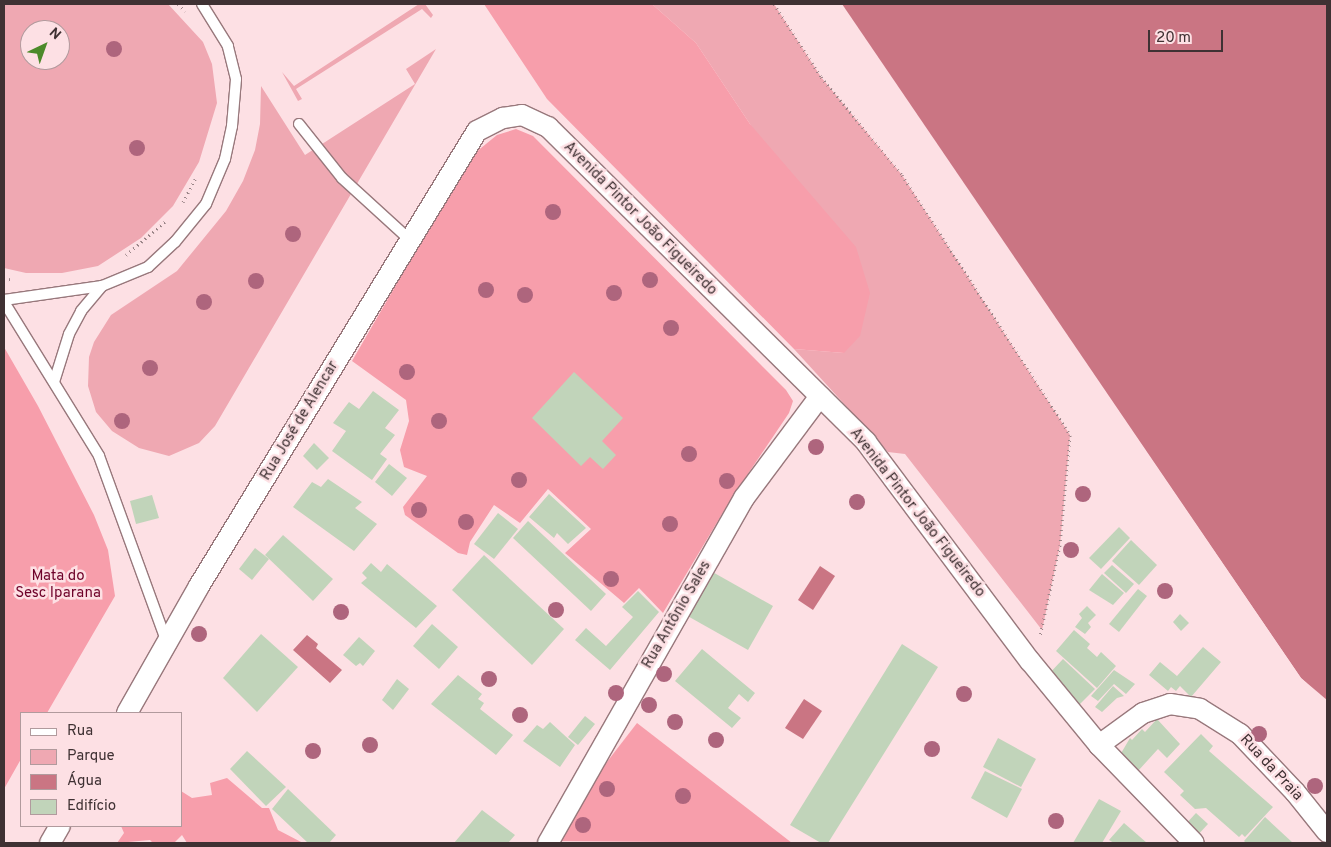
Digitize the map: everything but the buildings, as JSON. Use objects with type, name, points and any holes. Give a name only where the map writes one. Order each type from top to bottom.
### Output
[{"type":"street","name":"Avenida Pintor João Figueiredo","points":[[477,130],[503,118],[522,114],[548,127],[820,396],[866,442],[1030,661],[1099,745],[1194,843]]},
{"type":"street","name":"Rua José de Alencar","points":[[127,712],[199,586],[477,130]]},
{"type":"street","name":"Rua Antônio Sales","points":[[548,843],[744,498],[820,396]]},
{"type":"street","name":"Rua da Praia","points":[[1099,745],[1143,713],[1170,704],[1200,709],[1240,734],[1295,792],[1327,832]]},
{"type":"street","points":[[50,843],[59,827]]},
{"type":"lane","points":[[167,644],[99,456],[4,301],[102,286],[148,267],[175,242],[206,204],[226,159],[232,126],[236,78],[228,46],[202,4]]},
{"type":"lane","points":[[299,124],[342,178],[410,240]]},
{"type":"lane","points":[[54,382],[69,334],[81,311],[102,286]]},
{"type":"path","points":[[178,4],[192,19]]},
{"type":"path","points":[[774,4],[821,77],[902,175],[1070,435],[1060,545],[1042,630]]},
{"type":"path","points":[[180,206],[197,176]]},
{"type":"path","points":[[121,258],[135,250],[174,213]]},
{"type":"path","points":[[4,278],[18,280]]},
{"type":"green space","points":[[4,4],[168,4],[203,42],[212,64],[217,103],[199,162],[173,206],[141,238],[98,266],[62,273],[26,273],[4,268]]},
{"type":"green space","points":[[419,4],[425,4],[433,15],[431,18],[422,9],[296,89],[302,99],[298,101],[282,72],[294,86]]},
{"type":"green space","points":[[484,4],[652,4],[696,43],[750,124],[856,247],[870,293],[860,336],[844,353],[794,349],[547,99]]},
{"type":"green space","points":[[652,4],[774,4],[821,77],[902,175],[1070,435],[1060,545],[1042,630],[905,454],[888,452],[794,349],[844,353],[750,124],[696,43]]},
{"type":"green space","points":[[436,49],[215,426],[199,443],[169,456],[139,448],[112,431],[96,412],[88,386],[89,357],[94,342],[111,315],[177,271],[226,211],[243,181],[255,150],[260,124],[261,86],[305,155],[415,84],[406,69]]},
{"type":"green space","points":[[516,129],[533,136],[786,390],[793,401],[789,413],[731,499],[663,613],[639,588],[624,603],[565,553],[591,529],[548,489],[520,523],[494,505],[470,542],[467,555],[458,553],[405,515],[403,507],[427,476],[404,467],[400,450],[409,421],[406,400],[352,361],[470,157],[497,135]]},
{"type":"green space","name":"Mata do Sesc Iparana","points":[[4,347],[38,406],[94,515],[108,550],[115,596],[48,712],[20,712],[20,761],[4,789]]},
{"type":"green space","points":[[637,723],[792,843],[546,841]]},
{"type":"green space","points":[[227,778],[262,808],[269,808],[278,830],[303,843],[187,843],[182,835],[174,843],[153,843],[150,840],[117,843],[124,833],[121,827],[182,827],[182,792],[192,798],[212,795],[210,783]]},
{"type":"water","points":[[842,4],[1327,4],[1327,700],[1301,678]]},
{"type":"water","points":[[820,566],[835,576],[813,610],[798,600]]},
{"type":"water","points":[[307,635],[318,644],[316,648],[342,670],[330,683],[293,650]]},
{"type":"water","points":[[804,699],[822,711],[803,739],[785,728]]},
{"type":"pier","points":[[840,4],[1301,678],[1327,702],[1299,680]]}]
